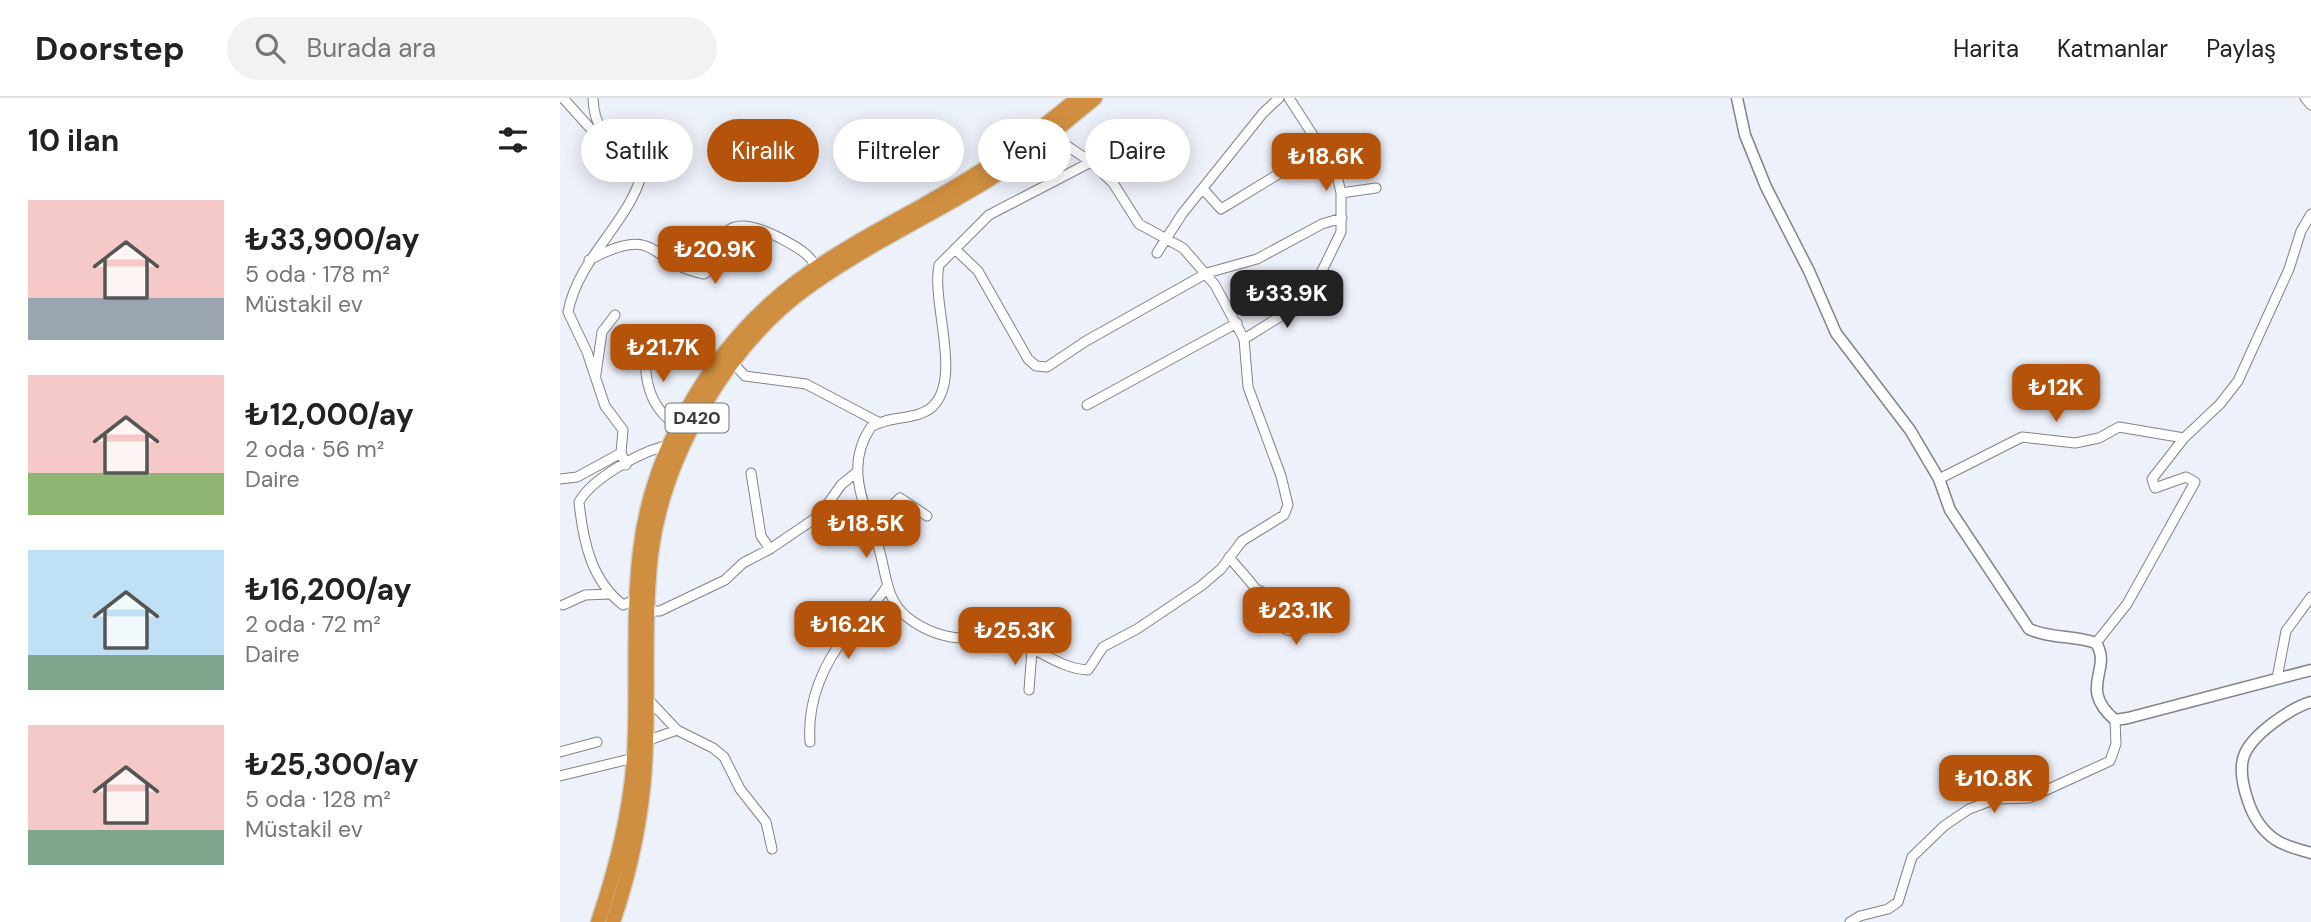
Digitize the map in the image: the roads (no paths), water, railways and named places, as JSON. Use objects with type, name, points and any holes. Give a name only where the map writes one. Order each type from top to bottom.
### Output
[{"type":"highway","name":"D420","points":[[598,922],[618,859],[634,758],[636,599],[640,550],[649,506],[670,445],[710,373],[748,325],[781,295],[817,268],[985,168],[1078,98]]},
{"type":"highway","name":"D420","points":[[1070,119],[1095,98]]},
{"type":"highway","name":"D420","points":[[613,922],[632,857],[646,741],[645,611],[651,551],[668,480],[690,429],[733,363],[778,312],[807,288],[983,182]]},
{"type":"street","points":[[563,98],[582,119]]},
{"type":"street","points":[[593,98],[596,119]]},
{"type":"street","points":[[1244,339],[1315,295],[1318,279],[1338,245],[1342,218],[1341,193],[1336,171],[1289,98]]},
{"type":"street","points":[[1737,98],[1745,135],[1766,187],[1809,271],[1836,333],[1906,423],[1939,480],[1950,510],[2029,629],[2096,643]]},
{"type":"street","points":[[2305,98],[2311,104]]},
{"type":"street","points":[[1157,253],[1203,189],[1276,99]]},
{"type":"street","points":[[1203,189],[1221,209],[1321,148]]},
{"type":"street","points":[[1085,165],[989,215],[939,265],[936,281],[946,360],[941,394],[931,408],[909,417],[878,422],[871,427],[861,442],[858,490],[878,547],[887,586],[904,615],[939,634],[956,638],[1000,636],[1052,661],[1088,670],[1103,647],[1137,629],[1201,586],[1242,541],[1284,515],[1287,508],[1272,448],[1250,394],[1244,339],[1237,323],[1207,273],[1183,248],[1139,224],[1112,182]]},
{"type":"street","points":[[626,465],[621,453],[623,430],[605,407],[587,352],[564,313],[574,285],[588,261],[624,215],[638,182]]},
{"type":"street","points":[[1341,193],[1376,188]]},
{"type":"street","points":[[2096,643],[2127,604],[2193,488],[2192,477],[2155,488],[2151,485],[2154,475],[2184,438],[2220,404],[2238,381],[2289,269],[2301,231],[2311,214]]},
{"type":"street","points":[[956,250],[978,271],[1028,359],[1041,367],[1047,367],[1086,341],[1207,273],[1257,259],[1321,224],[1342,218]]},
{"type":"street","points":[[588,261],[620,244],[631,243],[656,249],[683,267],[704,274],[713,268],[718,241],[724,232],[742,224],[752,225],[798,247],[817,268]]},
{"type":"street","points":[[595,381],[602,332],[615,315]]},
{"type":"street","points":[[1087,405],[1237,323]]},
{"type":"street","points":[[645,342],[645,370],[649,395],[667,420],[679,428]]},
{"type":"street","points":[[733,363],[745,376],[806,384],[878,422]]},
{"type":"street","points":[[1939,480],[2022,437],[2075,443],[2099,438],[2119,427],[2184,438]]},
{"type":"street","points":[[636,599],[623,605],[609,594],[584,545],[579,502],[590,487],[646,452],[670,445]]},
{"type":"street","points":[[560,479],[577,477],[621,453]]},
{"type":"street","points":[[645,611],[660,611],[725,580],[743,563],[770,550],[821,515],[841,485],[858,471]]},
{"type":"street","points":[[751,473],[761,536],[770,550]]},
{"type":"street","points":[[869,527],[900,498],[927,516]]},
{"type":"street","points":[[1229,557],[1256,589],[1272,619],[1284,630],[1294,633],[1304,629],[1307,620],[1301,610],[1256,589]]},
{"type":"street","points":[[810,742],[810,709],[820,678],[848,634],[887,586]]},
{"type":"street","points":[[564,605],[585,595],[609,594]]},
{"type":"street","points":[[2277,678],[2286,631],[2311,597]]},
{"type":"street","points":[[1850,922],[1860,916],[1888,909],[1898,902],[1912,857],[1944,826],[1969,809],[1996,799],[2029,798],[2110,761],[2116,744],[2115,720],[2101,708],[2097,698],[2097,675],[2101,656],[2096,643]]},
{"type":"street","points":[[1029,690],[1032,650]]},
{"type":"street","points":[[2115,720],[2311,670]]},
{"type":"street","points":[[646,696],[677,730],[713,748],[724,757],[740,789],[766,822],[772,849]]},
{"type":"street","points":[[2311,702],[2285,714],[2261,732],[2246,750],[2240,767],[2240,779],[2250,806],[2268,834],[2290,847],[2311,853]]},
{"type":"street","points":[[646,741],[677,730]]},
{"type":"street","points":[[560,752],[597,742]]},
{"type":"street","points":[[560,776],[634,758]]}]
